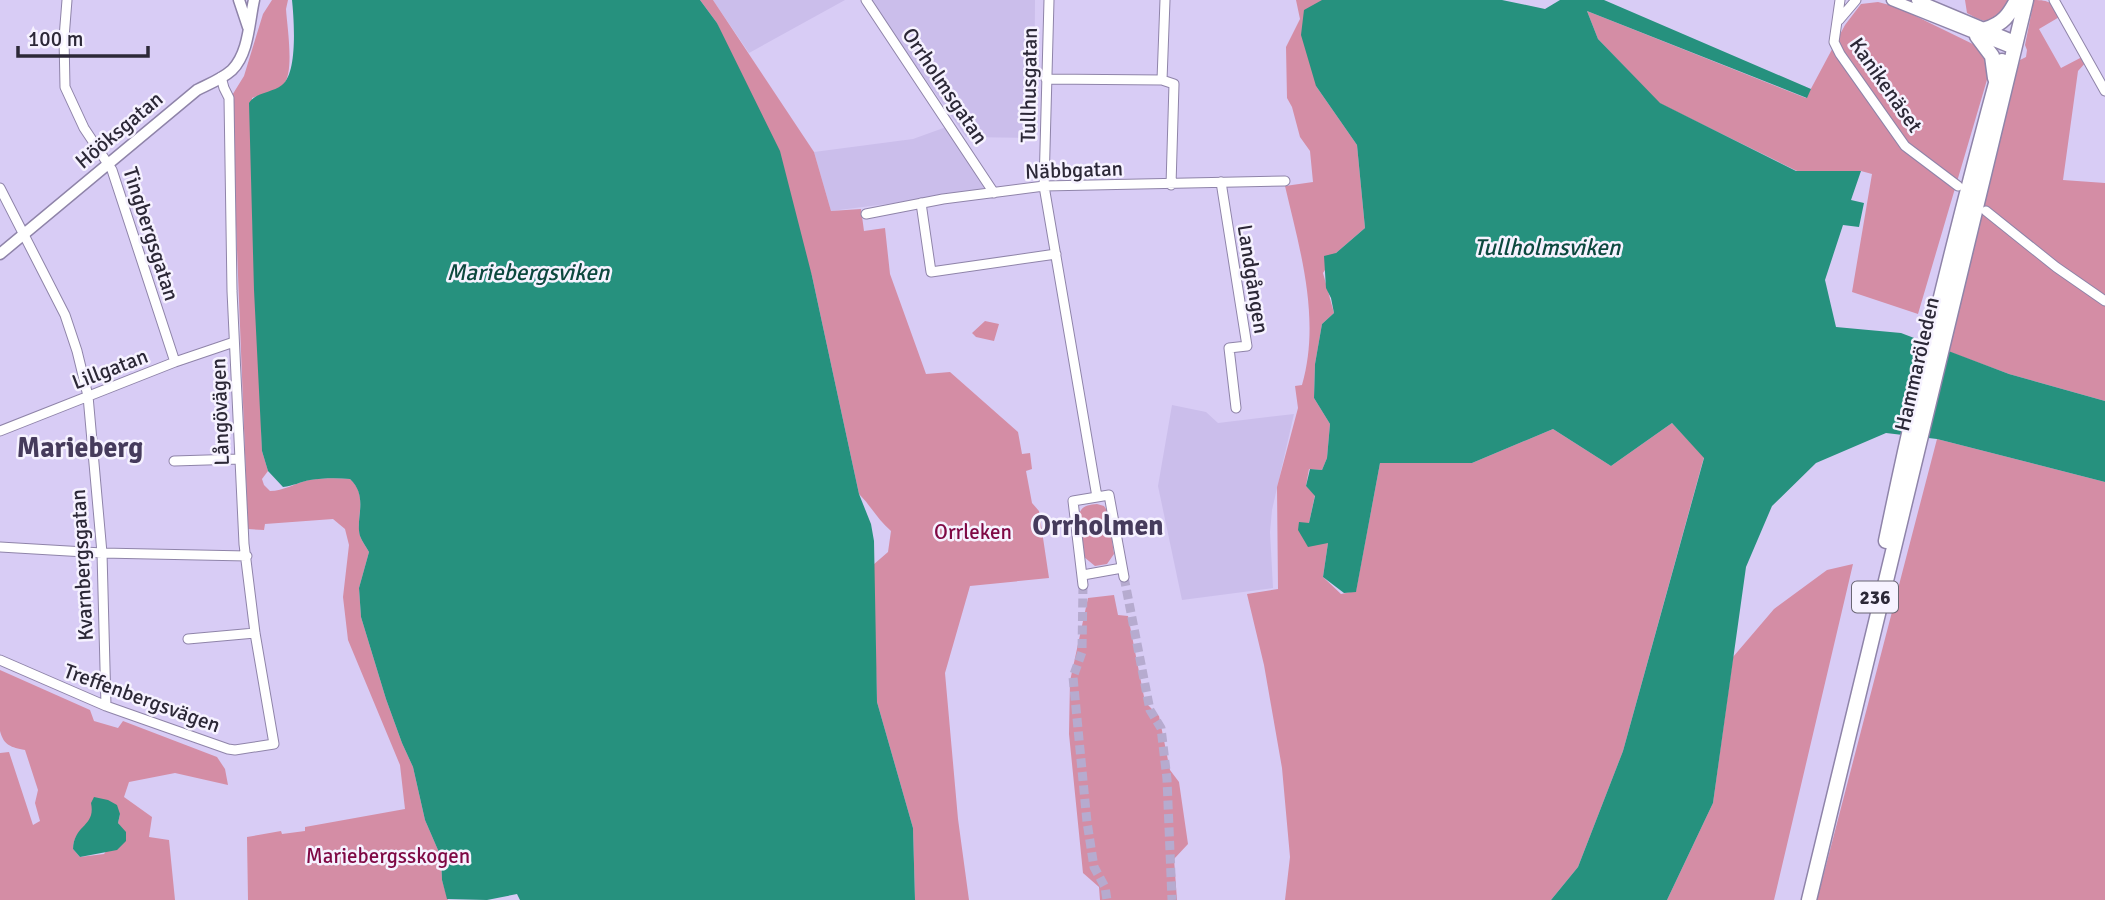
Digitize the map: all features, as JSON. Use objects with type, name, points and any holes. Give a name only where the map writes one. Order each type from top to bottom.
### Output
[{"type":"main road","points":[[1996,84],[1992,56],[1982,32],[2001,23],[2017,0]]},
{"type":"main road","name":"Hammaröleden","points":[[1809,900],[1910,457],[2011,44],[2017,0]]},
{"type":"main road","name":"Hammaröleden","points":[[1944,315],[1996,84],[2026,0]]},
{"type":"street","name":"Tingbergsgatan","points":[[67,0],[64,38],[65,87],[85,128],[109,163],[175,362]]},
{"type":"street","points":[[239,0],[248,29]]},
{"type":"street","name":"Hööksgatan","points":[[0,254],[197,90],[233,69],[241,58],[254,0]]},
{"type":"street","name":"Orrholmsgatan","points":[[866,0],[994,193]]},
{"type":"street","name":"Tullhusgatan","points":[[1049,0],[1044,186],[1097,497]]},
{"type":"street","points":[[1162,80],[1165,0]]},
{"type":"street","name":"Kanikenäset","points":[[1840,0],[1834,42],[1899,138],[1958,186]]},
{"type":"street","name":"Kanikenäset","points":[[1838,22],[1856,0]]},
{"type":"street","points":[[1892,0],[2011,44]]},
{"type":"street","points":[[1917,0],[1982,32]]},
{"type":"street","points":[[2054,0],[2105,91]]},
{"type":"street","name":"Långövägen","points":[[221,77],[229,98],[239,459],[255,633],[274,744]]},
{"type":"street","points":[[1046,79],[1162,80],[1174,84],[1171,185]]},
{"type":"street","name":"Näbbgatan","points":[[866,214],[921,203],[1044,186],[1285,181]]},
{"type":"street","name":"Landgången","points":[[1221,182],[1247,346],[1229,348],[1236,408]]},
{"type":"street","name":"Kvarnbergsgatan","points":[[0,188],[65,315],[78,351],[88,397],[102,553],[106,706]]},
{"type":"street","points":[[921,203],[931,272],[1056,254]]},
{"type":"street","points":[[1986,211],[2056,267],[2105,301]]},
{"type":"street","name":"Lillgatan","points":[[0,431],[175,362],[234,342]]},
{"type":"street","points":[[174,461],[239,459]]},
{"type":"street","points":[[1109,495],[1123,572],[1083,580],[1073,501],[1097,497],[1109,495]]},
{"type":"street","points":[[0,547],[102,553],[247,556]]},
{"type":"street","points":[[188,639],[255,633]]},
{"type":"street","name":"Treffenbergsvägen","points":[[0,660],[106,706],[235,750],[274,744]]},
{"type":"shaded area","points":[[713,0],[845,0],[749,53]]},
{"type":"shaded area","points":[[870,0],[1035,0],[1034,138],[966,137]]},
{"type":"shaded area","points":[[949,126],[990,191],[831,211],[814,152],[913,139]]},
{"type":"shaded area","points":[[1172,405],[1206,412],[1218,423],[1294,414],[1272,510],[1270,532],[1273,588],[1182,600],[1158,486]]},
{"type":"green space","name":"Mariebergsskogen","points":[[272,0],[288,0],[286,9],[289,71],[283,85],[252,98],[253,230],[262,451],[268,471],[262,479],[270,491],[309,480],[350,479],[359,492],[360,536],[369,552],[359,588],[361,617],[386,699],[413,767],[425,820],[441,857],[442,880],[448,900],[248,900],[247,837],[281,831],[282,834],[305,831],[305,827],[405,809],[400,765],[348,640],[343,597],[349,545],[345,529],[333,519],[265,524],[264,530],[248,529],[231,97],[244,76],[263,14]]},
{"type":"green space","name":"Orrleken","points":[[700,0],[713,0],[814,152],[831,211],[861,209],[864,231],[885,228],[890,274],[926,374],[950,372],[1018,432],[1022,454],[1030,453],[1032,469],[1026,471],[1032,503],[1039,511],[1049,578],[970,586],[945,673],[958,819],[969,900],[915,900],[913,828],[877,702],[873,565],[888,552],[891,531],[859,494],[812,276],[717,23]]},
{"type":"green space","points":[[1296,0],[1322,0],[1316,86],[1357,145],[1365,228],[1336,253],[1323,273],[1334,313],[1322,324],[1315,364],[1314,398],[1330,424],[1327,458],[1322,470],[1309,469],[1306,486],[1315,495],[1309,523],[1328,543],[1323,577],[1341,594],[1356,591],[1380,463],[1472,463],[1553,429],[1611,466],[1672,423],[1704,457],[1623,751],[1578,867],[1551,900],[1285,900],[1290,857],[1282,768],[1264,665],[1247,594],[1278,589],[1277,487],[1298,408],[1295,386],[1302,385],[1307,360],[1309,310],[1306,285],[1285,186],[1313,182],[1310,151],[1300,137],[1287,98],[1286,47],[1300,19]]},
{"type":"green space","points":[[1965,0],[2008,0],[1996,19],[1987,21],[1967,13]]},
{"type":"green space","points":[[2034,0],[2050,3],[2061,16],[2039,29],[2061,68],[2084,56],[2087,61],[2078,71],[2063,180],[2105,183],[2105,401],[2009,374],[1947,351],[2012,89],[2020,60],[2026,57],[2025,45]]},
{"type":"green space","points":[[1878,2],[1897,7],[1981,48],[1988,56],[1989,73],[1918,314],[1852,292],[1872,174],[1861,171],[1797,171],[1659,103],[1598,39],[1587,11],[1806,98],[1845,25],[1861,4]]},
{"type":"green space","points":[[985,321],[999,324],[994,341],[976,337],[972,333]]},
{"type":"green space","points":[[1937,439],[2105,482],[2105,900],[1817,900]]},
{"type":"green space","points":[[1097,504],[1104,506],[1108,512],[1114,554],[1107,564],[1095,566],[1084,557],[1079,516],[1083,508]]},
{"type":"green space","points":[[1853,564],[1774,900],[1667,900],[1713,803],[1733,657],[1774,609],[1827,570]]},
{"type":"green space","points":[[1114,595],[1118,615],[1128,616],[1145,702],[1159,716],[1170,770],[1179,782],[1188,844],[1174,859],[1177,900],[1100,900],[1099,887],[1083,873],[1069,734],[1070,681],[1088,598]]},
{"type":"green space","points":[[0,670],[90,710],[94,721],[118,728],[123,721],[217,757],[225,769],[228,785],[175,773],[129,782],[124,797],[152,817],[149,837],[169,840],[175,900],[0,900],[0,753],[9,752],[33,825],[40,821],[35,803],[38,790],[25,750],[9,745],[0,731]],"holes":[[[93,813],[120,814],[118,823],[123,830],[104,854],[80,857],[73,849],[74,842]]]},
{"type":"water","name":"Mariebergsviken","points":[[292,0],[700,0],[717,23],[780,151],[812,276],[859,494],[871,524],[874,541],[877,702],[913,828],[915,900],[520,900],[517,894],[487,900],[447,899],[442,880],[441,857],[425,820],[413,767],[386,699],[361,617],[359,588],[369,552],[360,536],[359,493],[350,479],[315,479],[283,487],[268,471],[262,451],[249,103],[252,99],[278,88],[287,79],[294,45]]},
{"type":"water","name":"Tullholmsviken","points":[[1322,0],[1502,0],[1545,9],[1560,0],[1604,0],[1811,89],[1807,98],[1587,11],[1598,39],[1660,103],[1796,171],[1861,171],[1851,200],[1864,203],[1859,227],[1843,225],[1825,280],[1836,327],[1901,333],[2009,374],[2105,401],[2105,482],[1937,439],[1886,433],[1816,463],[1772,506],[1746,567],[1713,803],[1667,900],[1551,900],[1578,867],[1623,751],[1704,458],[1672,423],[1611,466],[1553,429],[1472,463],[1380,463],[1356,592],[1344,593],[1323,577],[1328,543],[1308,547],[1298,530],[1299,522],[1309,523],[1315,496],[1306,486],[1310,469],[1322,470],[1327,458],[1330,424],[1314,398],[1315,364],[1322,324],[1334,313],[1326,288],[1324,256],[1336,253],[1365,228],[1357,145],[1316,86],[1301,35],[1304,10]]},
{"type":"water","points":[[94,797],[117,805],[120,814],[118,823],[126,832],[126,841],[117,850],[80,857],[73,849],[74,841],[88,822]]},
{"type":"tunnel","points":[[1124,577],[1150,710],[1161,728],[1167,779],[1172,900]]},
{"type":"tunnel","points":[[1083,585],[1082,652],[1073,677],[1087,822],[1094,867],[1105,887],[1107,900]]},
{"type":"district","name":"Marieberg","points":[[80,447]]},
{"type":"district","name":"Orrholmen","points":[[1098,525]]}]
